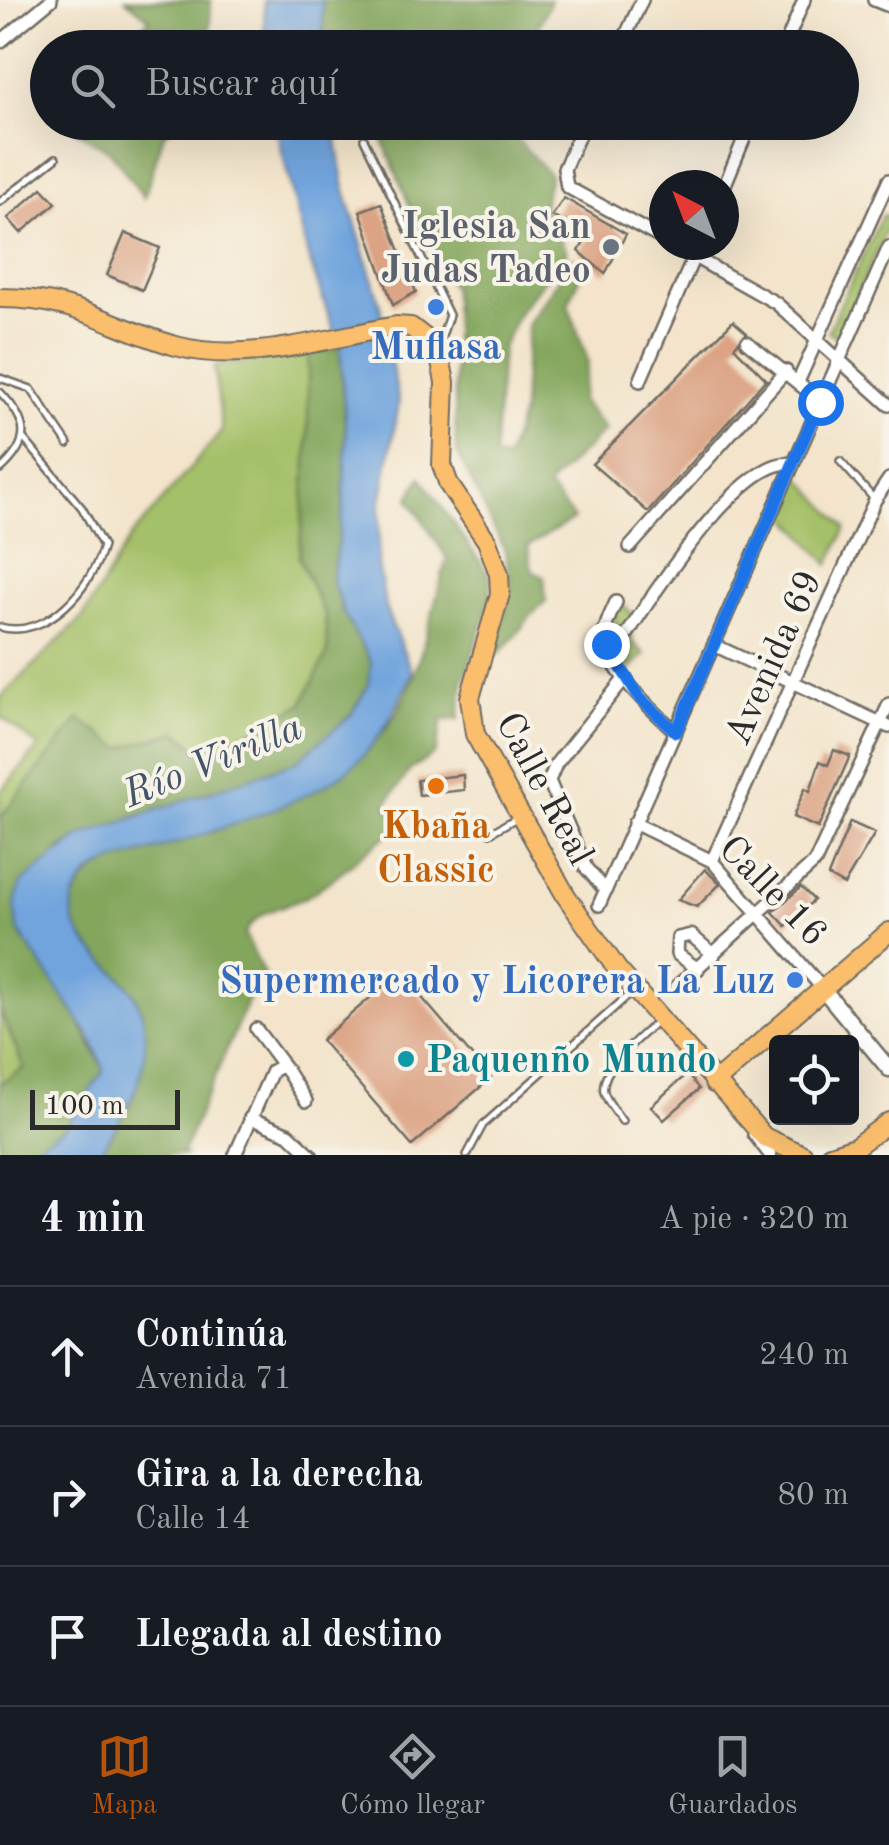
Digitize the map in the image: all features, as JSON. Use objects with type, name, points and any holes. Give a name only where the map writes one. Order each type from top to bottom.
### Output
[{"type":"main road","points":[[0,298],[74,306],[178,346],[248,350],[396,326],[411,327],[438,348]]},
{"type":"main road","name":"Calle Real","points":[[438,348],[444,382],[442,465],[448,485],[493,552],[499,574],[500,594],[470,698],[470,721],[520,816],[590,934],[714,1084],[764,1137],[803,1155]]},
{"type":"main road","points":[[714,1084],[889,932]]},
{"type":"main road","points":[[830,1155],[864,1141],[889,1122]]},
{"type":"street","points":[[0,42],[52,0]]},
{"type":"street","points":[[628,30],[642,0]]},
{"type":"street","points":[[792,30],[804,0]]},
{"type":"street","points":[[874,0],[889,6]]},
{"type":"street","points":[[578,140],[564,169],[564,182],[580,197],[649,232]]},
{"type":"street","points":[[731,170],[744,140]]},
{"type":"street","points":[[798,382],[884,205],[889,180]]},
{"type":"street","points":[[599,906],[889,247]]},
{"type":"street","points":[[640,381],[692,260]]},
{"type":"street","points":[[712,260],[759,290],[889,405]]},
{"type":"street","points":[[747,342],[820,402]]},
{"type":"street","points":[[630,547],[786,371]]},
{"type":"street","points":[[628,632],[698,536],[756,474],[771,464],[792,464]]},
{"type":"street","name":"Avenida 69","points":[[712,861],[874,500],[889,478]]},
{"type":"street","points":[[616,602],[604,637],[624,678],[676,732]]},
{"type":"street","points":[[714,646],[885,725]]},
{"type":"street","points":[[605,890],[586,868],[550,781],[556,764],[624,678]]},
{"type":"street","points":[[677,986],[815,862],[885,725],[889,704]]},
{"type":"street","name":"Calle 16","points":[[634,823],[712,861],[889,1069]]},
{"type":"street","points":[[698,969],[677,954],[678,938],[691,935],[714,955]]},
{"type":"street","points":[[256,1029],[306,1100]]},
{"type":"street","points":[[235,1155],[272,1071],[283,1065]]},
{"type":"street","points":[[714,1084],[770,1155]]},
{"type":"street","points":[[250,1118],[289,1134],[311,1155]]},
{"type":"street","points":[[849,1155],[864,1141]]},
{"type":"lane","points":[[364,140],[449,315],[438,348]]},
{"type":"lane","points":[[0,202],[56,158]]},
{"type":"lane","points":[[0,378],[31,389],[68,444]]},
{"type":"lane","points":[[0,392],[15,408],[24,439],[82,508],[103,546],[97,570],[76,596],[51,616],[30,627],[0,627]]},
{"type":"lane","points":[[0,470],[22,451],[24,439]]},
{"type":"lane","points":[[840,461],[874,500]]},
{"type":"lane","points":[[490,833],[520,816]]},
{"type":"lane","points":[[467,1155],[483,1125],[634,990]]},
{"type":"lane","points":[[622,1121],[605,1094],[604,1084],[617,1062],[659,1018]]},
{"type":"green space","points":[[126,0],[211,0],[210,30],[137,30],[150,19]]},
{"type":"green space","points":[[322,0],[551,0],[539,30],[323,30]]},
{"type":"green space","points":[[92,140],[162,140],[144,198],[111,152]]},
{"type":"green space","points":[[383,140],[518,140],[550,175],[543,206],[567,252],[520,310],[502,348],[494,457],[506,459],[522,412],[528,324],[573,258],[585,266],[568,304],[588,361],[581,400],[605,430],[547,486],[574,519],[528,546],[532,571],[544,577],[546,601],[496,655],[511,587],[505,551],[456,450],[453,289],[416,222]]},
{"type":"green space","points":[[882,215],[888,216],[889,224],[837,337],[828,331]]},
{"type":"green space","points":[[340,348],[346,437],[343,510],[332,578],[343,612],[371,662],[368,686],[351,715],[296,762],[81,836],[54,853],[75,1013],[104,1070],[63,1129],[35,1148],[0,1155],[0,1084],[24,1068],[0,1010],[0,818],[79,719],[121,748],[177,732],[206,756],[302,704],[328,652],[325,615],[299,558],[308,442],[308,353]]},
{"type":"green space","points":[[308,353],[308,442],[299,558],[325,616],[328,652],[302,704],[206,756],[177,732],[121,748],[0,818],[0,792],[39,747],[0,716],[0,698],[83,617],[130,538],[222,431],[214,366]]},
{"type":"green space","points":[[799,476],[846,528],[829,565],[783,511]]},
{"type":"green space","points":[[421,477],[490,576],[491,599],[463,682],[459,719],[442,720],[436,753],[410,770],[386,804],[400,826],[314,892],[263,915],[250,926],[245,934],[271,990],[256,982],[182,1153],[185,1155],[97,1155],[130,1102],[144,1042],[137,1001],[130,987],[92,949],[74,921],[72,906],[79,888],[111,862],[194,836],[386,729],[415,671],[447,558],[409,499]]},
{"type":"green space","points":[[619,602],[634,615],[631,641],[645,654],[626,673],[609,637]]},
{"type":"green space","points":[[0,1010],[24,1068],[0,1084]]},
{"type":"water","points":[[264,0],[322,0],[323,30],[265,30]]},
{"type":"water","name":"Río Virilla","points":[[279,140],[337,140],[345,190],[379,301],[399,403],[380,507],[378,564],[386,610],[412,672],[384,729],[364,755],[340,776],[251,818],[102,866],[85,880],[72,906],[74,922],[138,1002],[146,1043],[143,1063],[130,1102],[97,1155],[19,1155],[65,1128],[104,1070],[91,1038],[18,930],[15,904],[21,883],[81,836],[296,762],[351,715],[368,686],[371,662],[343,612],[332,578],[343,510],[346,437],[340,348],[308,256]]},
{"type":"building","points":[[42,188],[56,203],[21,233],[8,218]]},
{"type":"building","points":[[564,198],[626,234],[605,274],[579,251],[588,236],[552,216]]},
{"type":"building","points":[[381,203],[416,292],[393,305],[360,211]]},
{"type":"building","points":[[125,233],[160,248],[142,290],[107,275]]},
{"type":"building","points":[[733,321],[747,333],[734,347],[766,379],[648,512],[592,464]]},
{"type":"building","points":[[834,750],[850,756],[818,828],[793,817],[805,788],[810,791],[820,761],[828,765]]},
{"type":"building","points":[[463,775],[464,790],[419,795],[417,780]]},
{"type":"building","points":[[850,822],[875,833],[844,885],[828,876]]},
{"type":"building","points":[[705,869],[720,884],[697,907],[678,900]]},
{"type":"building","points":[[801,887],[814,900],[786,926],[773,912]]},
{"type":"building","name":"Paquenño Mundo","points":[[400,972],[491,1078],[412,1146],[321,1040]]},
{"type":"building","points":[[687,1074],[699,1089],[664,1120],[651,1106]]},
{"type":"place","name":"Iglesia San Judas Tadeo","points":[[611,247]]},
{"type":"place","name":"Muflasa","points":[[436,307]]},
{"type":"place","name":"Kbaña Classic","points":[[436,786]]},
{"type":"place","name":"Supermercado y Licorera La Luz","points":[[795,980]]},
{"type":"place","name":"Paquenño Mundo","points":[[406,1059]]},
{"type":"route","points":[[606,644],[624,678],[676,732],[820,402]]}]
